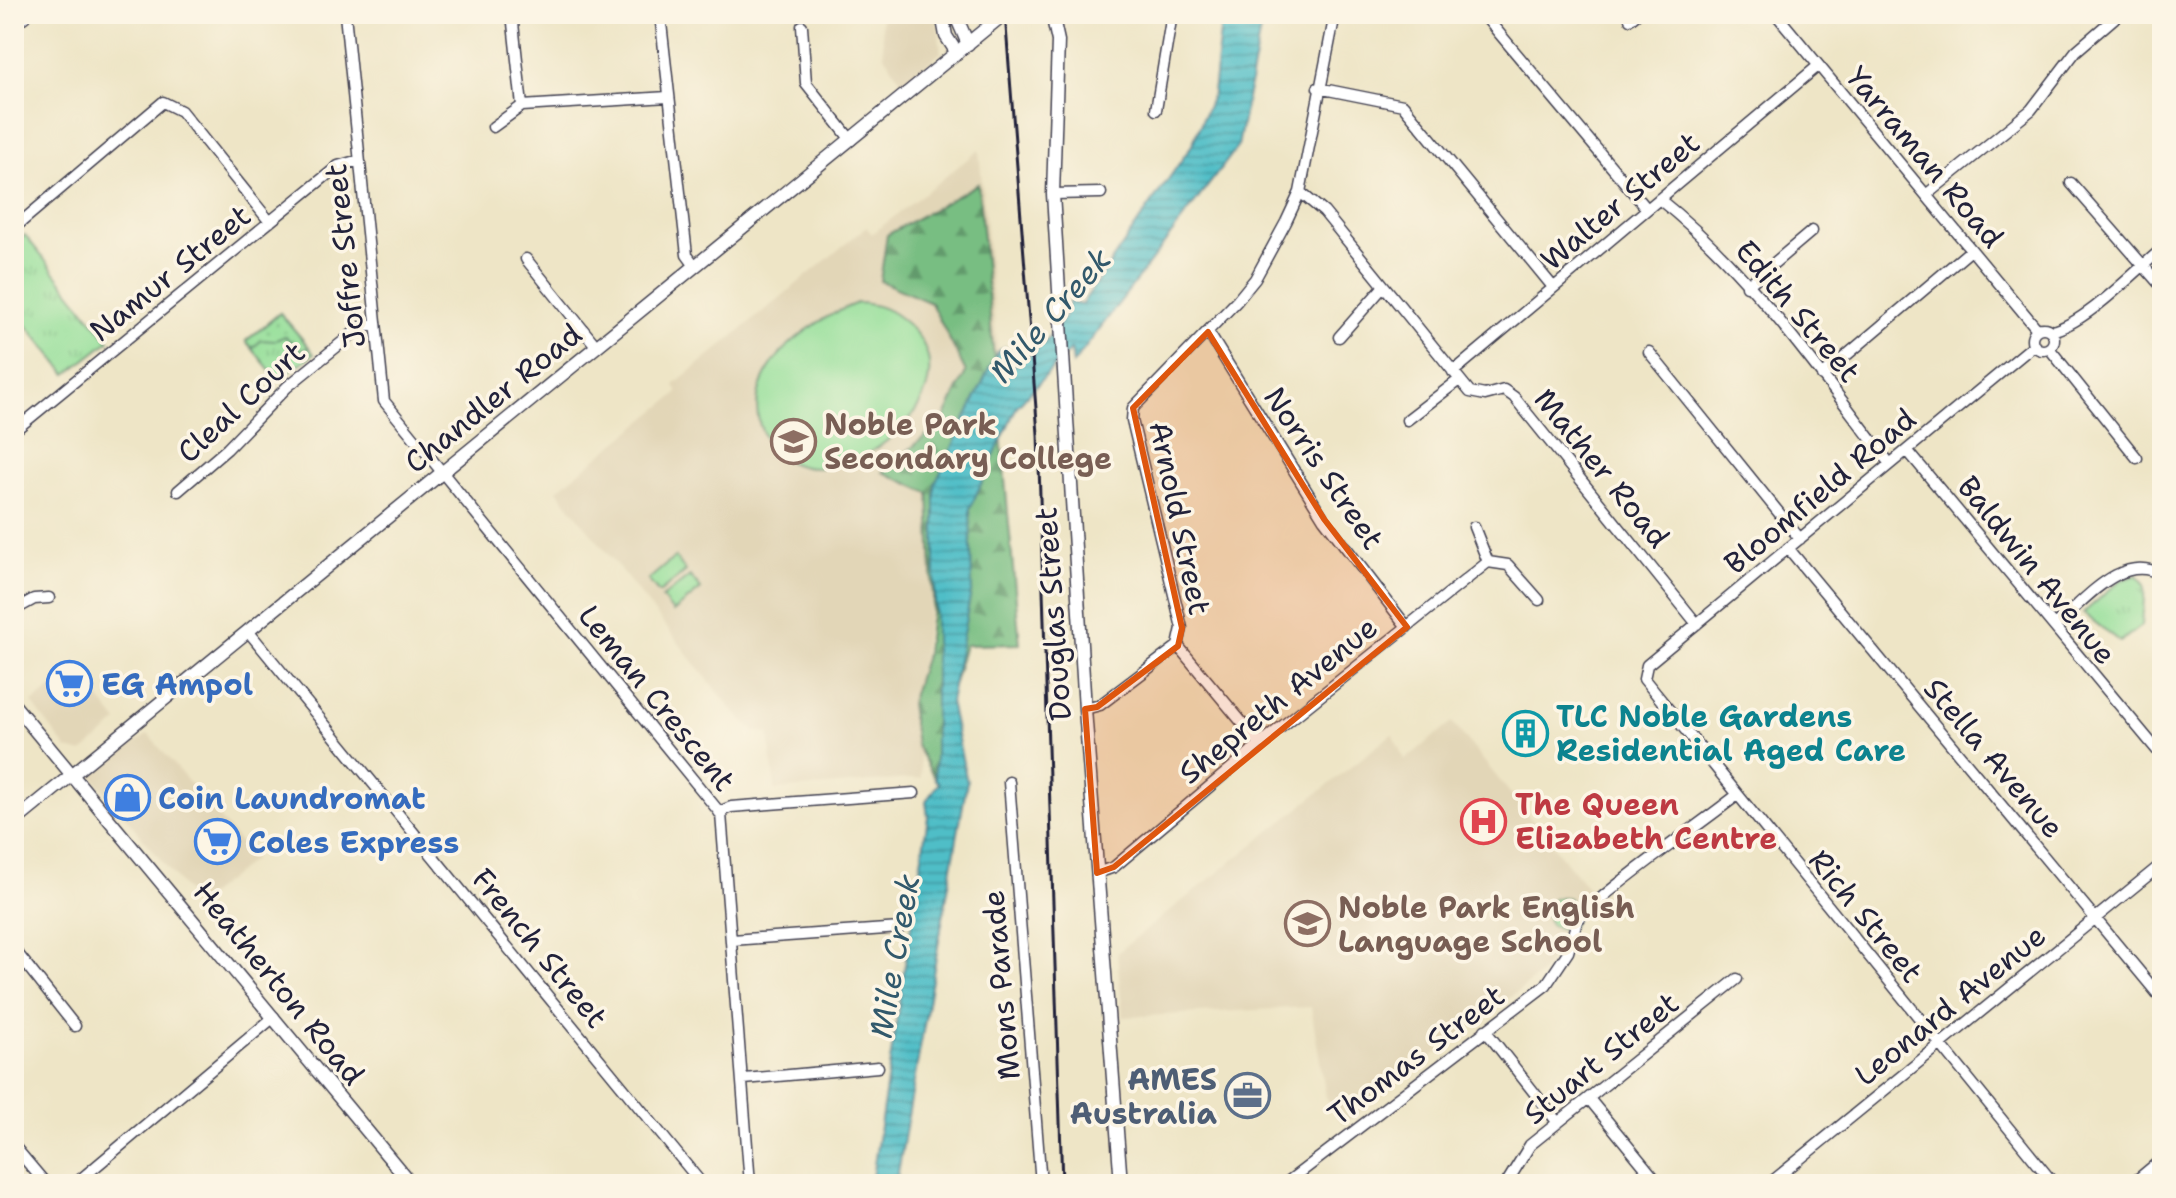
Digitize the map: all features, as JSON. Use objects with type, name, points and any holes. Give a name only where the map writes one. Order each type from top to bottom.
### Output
[{"type":"main road","points":[[942,14],[946,36],[957,53]]},
{"type":"main road","points":[[955,14],[968,44]]},
{"type":"main road","name":"Chandler Road","points":[[14,822],[1004,14]]},
{"type":"main road","points":[[1041,14],[1058,44]]},
{"type":"main road","name":"Douglas Street","points":[[1059,14],[1053,194],[1085,709],[1121,1184]]},
{"type":"main road","name":"Heatherton Road","points":[[14,705],[411,1184]]},
{"type":"street","points":[[14,25],[28,14]]},
{"type":"street","name":"Joffre Street","points":[[345,14],[384,401],[442,473]]},
{"type":"street","points":[[512,14],[522,106]]},
{"type":"street","points":[[664,14],[668,97],[687,255],[695,266]]},
{"type":"street","points":[[1156,110],[1172,14]]},
{"type":"street","name":"Arnold Street","points":[[1085,709],[1100,705],[1178,646],[1182,628],[1132,420],[1133,408],[1255,279],[1300,192],[1318,88],[1335,14]]},
{"type":"street","points":[[1483,14],[1647,209]]},
{"type":"street","name":"Yarraman Road","points":[[1776,14],[2037,329]]},
{"type":"street","points":[[1926,195],[2031,110],[2076,51],[2119,14]]},
{"type":"street","points":[[802,26],[806,83],[851,140]]},
{"type":"street","name":"Walter Street","points":[[1407,420],[1553,287],[1818,66]]},
{"type":"street","points":[[1318,88],[1403,105],[1553,287]]},
{"type":"street","points":[[493,127],[522,106],[668,97]]},
{"type":"street","points":[[14,228],[163,102],[181,111],[270,222]]},
{"type":"street","name":"Namur Street","points":[[14,431],[338,166],[359,160]]},
{"type":"street","points":[[2071,183],[2162,287]]},
{"type":"street","points":[[1300,192],[1324,212],[1456,376]]},
{"type":"street","points":[[1053,194],[1101,193]]},
{"type":"street","name":"Edith Street","points":[[1659,199],[1700,231],[1822,376],[1890,464]]},
{"type":"street","points":[[1747,286],[1812,231]]},
{"type":"street","points":[[2049,348],[2040,349],[2034,345],[2033,335],[2037,329],[2051,331],[2081,314],[2162,249]]},
{"type":"street","points":[[1822,376],[1971,250]]},
{"type":"street","points":[[526,259],[597,347]]},
{"type":"street","points":[[1339,337],[1384,286]]},
{"type":"street","name":"Cleal Court","points":[[178,491],[227,449],[287,387],[361,327],[376,323]]},
{"type":"street","points":[[2049,348],[2054,338],[2051,331]]},
{"type":"street","name":"Norris Street","points":[[1208,332],[1324,519],[1407,627]]},
{"type":"street","name":"Bloomfield Road","points":[[1644,679],[1647,665],[2034,345]]},
{"type":"street","points":[[2049,348],[2137,458]]},
{"type":"street","points":[[1649,352],[1800,539]]},
{"type":"street","name":"Mather Road","points":[[1456,376],[1470,392],[1485,395],[1504,390],[1514,397],[1697,624]]},
{"type":"street","name":"Baldwin Avenue","points":[[1907,450],[2161,753]]},
{"type":"street","name":"Leman Crescent","points":[[442,473],[719,812],[744,1079],[750,1184]]},
{"type":"street","points":[[1474,527],[1488,562],[1508,565],[1539,600]]},
{"type":"street","name":"Stella Avenue","points":[[1788,548],[2162,999]]},
{"type":"street","name":"Shepreth Avenue","points":[[1097,873],[1114,867],[1260,744],[1488,562]]},
{"type":"street","points":[[2055,625],[2120,571],[2135,566],[2148,567],[2162,575]]},
{"type":"street","points":[[14,610],[34,599],[49,598]]},
{"type":"street","name":"French Street","points":[[248,631],[702,1184]]},
{"type":"street","points":[[1178,646],[1260,744]]},
{"type":"street","name":"Rich Street","points":[[1644,679],[2054,1184]]},
{"type":"street","name":"Mons Parade","points":[[1009,782],[1041,1184]]},
{"type":"street","points":[[719,812],[731,807],[914,793]]},
{"type":"street","name":"Thomas Street","points":[[1285,1184],[1546,985],[1568,952],[1577,921],[1585,912],[1670,842],[1693,829],[1736,796]]},
{"type":"street","name":"Leonard Avenue","points":[[1769,1184],[2162,864]]},
{"type":"street","points":[[732,940],[900,928]]},
{"type":"street","points":[[14,949],[75,1026]]},
{"type":"street","name":"Stuart Street","points":[[1506,1184],[1525,1151],[1737,979]]},
{"type":"street","points":[[75,1184],[274,1017]]},
{"type":"street","points":[[1485,1030],[1558,1123]]},
{"type":"street","points":[[744,1079],[878,1067]]},
{"type":"street","points":[[1590,1100],[1659,1184]]},
{"type":"street","points":[[14,1146],[46,1184]]},
{"type":"street","points":[[2132,1184],[2162,1159]]},
{"type":"highlighted area","points":[[1208,332],[1324,519],[1407,627],[1114,867],[1097,873],[1085,709],[1097,707],[1178,646],[1182,628],[1133,408]]},
{"type":"shaded area","points":[[881,14],[937,14],[941,53],[903,83],[884,55]]},
{"type":"shaded area","name":"Noble Park Secondary College","points":[[979,150],[999,365],[945,498],[916,700],[921,778],[775,790],[769,733],[754,731],[733,711],[557,490],[678,393],[674,385],[866,227],[872,234]]},
{"type":"shaded area","name":"EG Ampol","points":[[77,670],[118,722],[82,753],[67,749],[32,703]]},
{"type":"shaded area","name":"Noble Park English Language School","points":[[1452,722],[1591,892],[1568,912],[1559,947],[1541,974],[1343,1124],[1326,1097],[1311,1007],[1123,1017],[1117,953],[1392,734],[1405,760]]},
{"type":"shaded area","points":[[148,734],[254,859],[197,904],[92,776]]},
{"type":"green space","points":[[978,184],[1020,644],[965,645],[949,700],[939,780],[935,779],[916,745],[910,704],[926,652],[933,600],[929,493],[883,472],[943,421],[966,372],[931,303],[880,281],[887,235]]},
{"type":"green space","points":[[25,235],[109,341],[67,374],[14,310],[14,244]]},
{"type":"green space","points":[[857,303],[878,306],[895,314],[924,346],[929,370],[924,395],[910,418],[891,438],[867,454],[841,464],[816,468],[794,464],[770,446],[758,417],[759,394],[766,374],[796,338]]},
{"type":"green space","points":[[280,313],[314,354],[278,380],[246,341]]},
{"type":"green space","points":[[280,313],[309,347],[300,351],[285,336],[274,341],[262,340],[252,348],[246,341]]},
{"type":"green space","points":[[675,557],[686,571],[659,593],[648,580]]},
{"type":"green space","points":[[2137,575],[2145,584],[2142,625],[2120,642],[2083,613],[2121,580]]},
{"type":"green space","points":[[690,576],[701,589],[673,612],[662,598]]},
{"type":"green space","points":[[1568,898],[1579,911],[1569,931],[1550,925],[1546,914],[1553,899]]},
{"type":"water","points":[[1222,14],[1263,14],[1238,146],[1073,364],[1071,349],[1017,406],[970,508],[972,587],[950,702],[967,782],[896,1184],[871,1184],[928,817],[926,801],[939,783],[935,779],[935,484],[997,352],[1005,347],[1015,366],[1032,354],[1056,329],[1063,320],[1069,301],[1081,305],[1192,145],[1213,93]]},
{"type":"railway","points":[[1005,14],[1038,434],[1062,1184]]},
{"type":"place","name":"Noble Park Secondary College","points":[[793,441]]},
{"type":"place","name":"EG Ampol","points":[[70,684]]},
{"type":"place","name":"TLC Noble Gardens Residential Aged Care","points":[[1525,733]]},
{"type":"place","name":"Coin Laundromat","points":[[127,798]]},
{"type":"place","name":"The Queen Elizabeth Centre","points":[[1484,821]]},
{"type":"place","name":"Coles Express","points":[[217,842]]},
{"type":"place","name":"Noble Park English Language School","points":[[1307,924]]},
{"type":"place","name":"AMES Australia","points":[[1248,1096]]},
{"type":"water label","name":"Mile Creek","points":[[1050,315]]},
{"type":"water label","name":"Mile Creek","points":[[894,956]]}]
